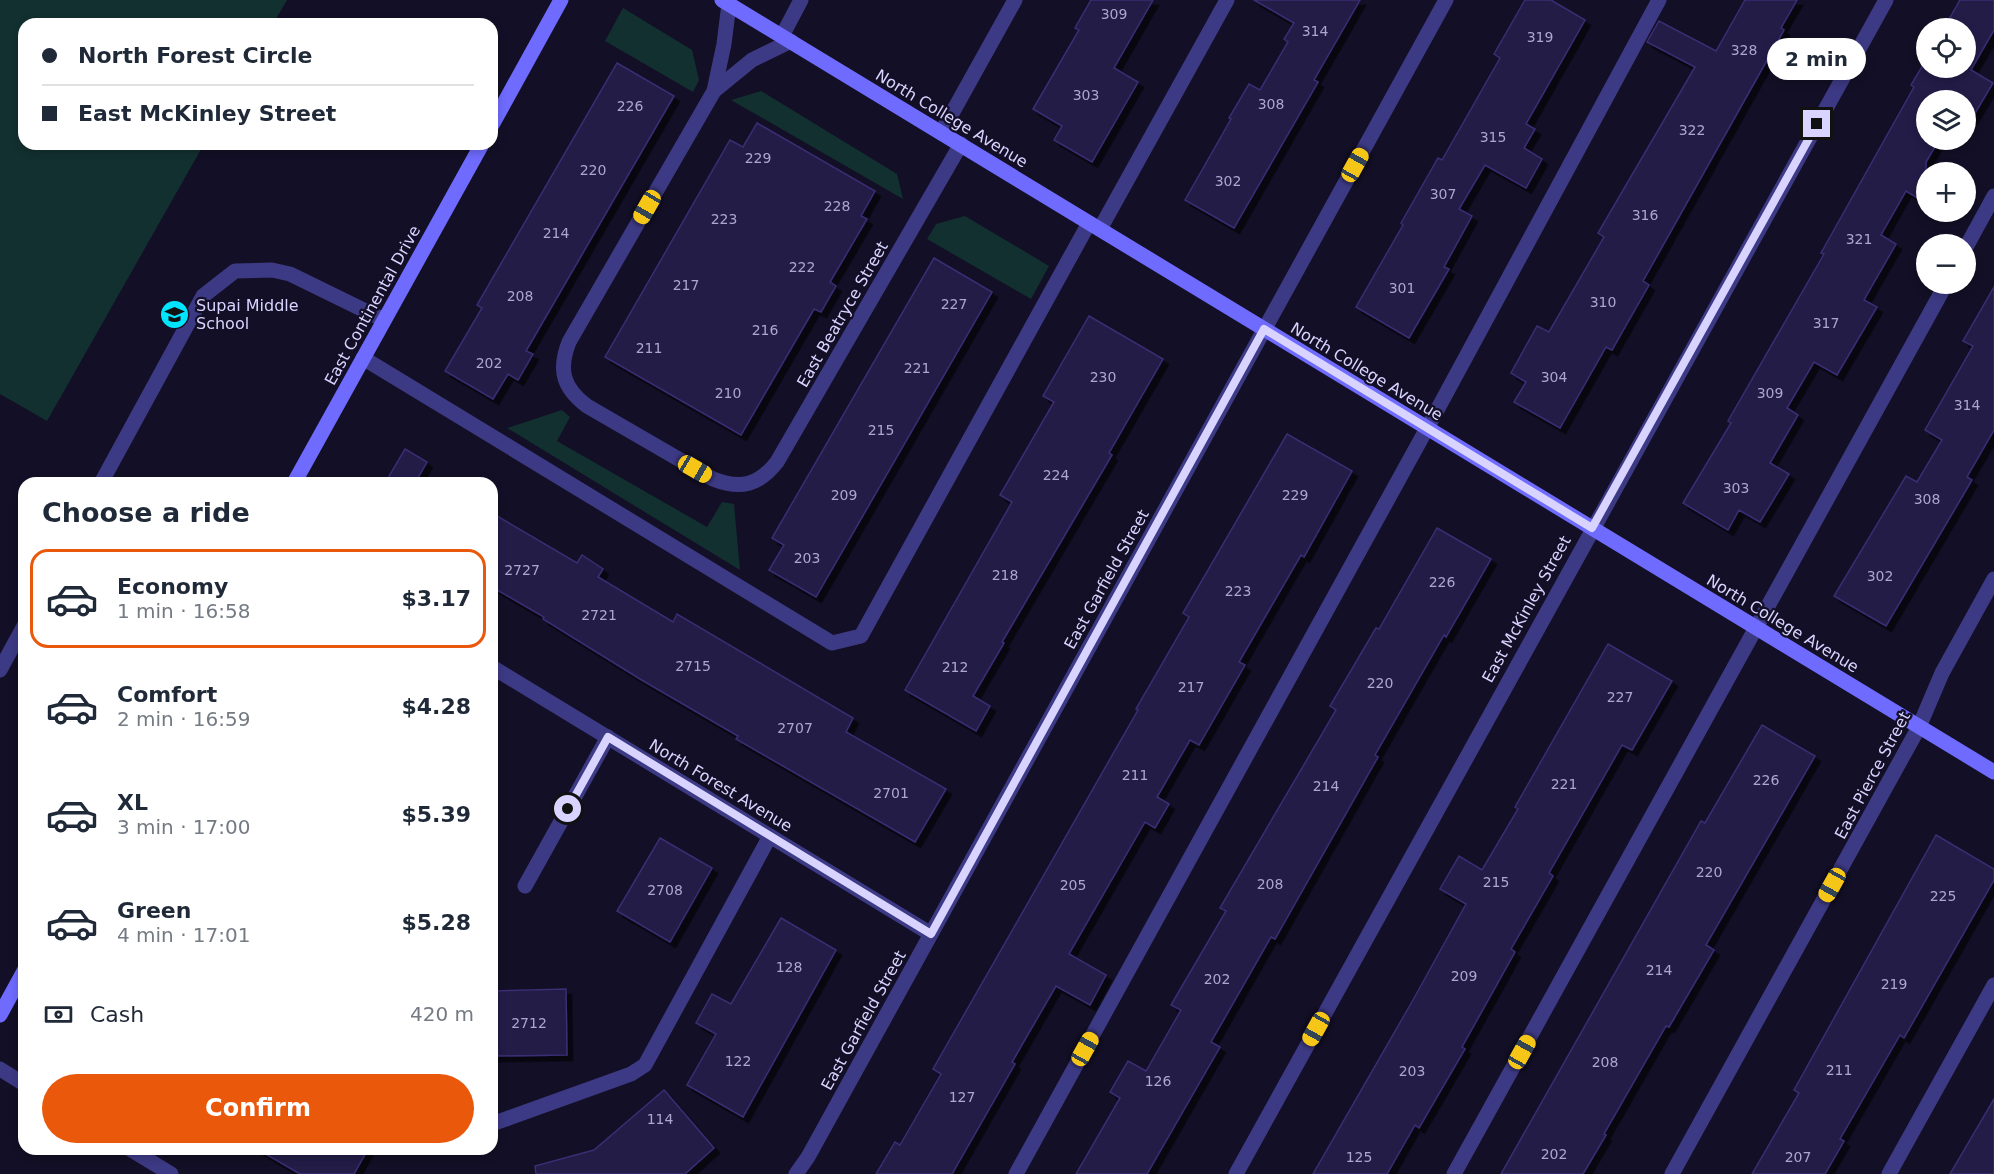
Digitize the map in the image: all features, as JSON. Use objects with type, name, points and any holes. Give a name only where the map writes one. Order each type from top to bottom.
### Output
[{"type":"street","points":[[498,114],[561,0]]},
{"type":"street","points":[[714,91],[752,60],[786,39],[801,0]]},
{"type":"street","points":[[941,133],[1015,0]]},
{"type":"street","points":[[363,358],[832,643],[861,636],[1094,226],[1227,0]]},
{"type":"street","name":"East Garfield Street","points":[[796,1174],[808,1157],[1446,0]]},
{"type":"street","points":[[1016,1174],[1427,428],[1659,0]]},
{"type":"street","name":"East McKinley Street","points":[[1236,1174],[1886,0]]},
{"type":"street","points":[[714,91],[724,44],[725,2]]},
{"type":"street","name":"North College Avenue","points":[[725,2],[1994,772]]},
{"type":"street","name":"East Beatryce Street","points":[[714,91],[569,342],[564,355],[563,370],[567,385],[575,397],[586,406],[727,485],[756,482],[777,462],[961,144]]},
{"type":"street","name":"East Continental Drive","points":[[297,477],[479,150]]},
{"type":"street","points":[[1973,234],[1994,196]]},
{"type":"street","points":[[104,477],[203,296],[235,271],[272,270],[290,274],[384,320]]},
{"type":"street","points":[[1454,1174],[1941,294]]},
{"type":"street","name":"East Pierce Street","points":[[1672,1174],[1919,727],[1942,673],[1994,579]]},
{"type":"street","points":[[0,670],[18,637]]},
{"type":"street","name":"North Forest Avenue","points":[[498,671],[931,934]]},
{"type":"street","points":[[525,886],[608,737]]},
{"type":"street","points":[[498,1122],[631,1074],[645,1065],[770,836]]},
{"type":"street","points":[[0,1015],[18,982]]},
{"type":"street","points":[[1889,1174],[1994,985]]},
{"type":"street","points":[[0,1069],[18,1080]]},
{"type":"street","points":[[140,1155],[171,1174]]},
{"type":"green space","points":[[0,0],[287,0],[276,18],[18,18],[18,150],[201,150],[47,421],[0,394]]},
{"type":"green space","points":[[623,8],[692,50],[699,80],[693,92],[605,41]]},
{"type":"green space","points":[[761,91],[897,174],[903,199],[731,100]]},
{"type":"green space","points":[[965,216],[1049,266],[1031,299],[927,239],[936,224]]},
{"type":"green space","points":[[562,410],[570,417],[557,441],[707,527],[722,502],[734,504],[740,570],[507,428]]},
{"type":"building","points":[[1091,0],[1153,0],[1114,68],[1138,82],[1092,162],[1054,140],[1062,126],[1033,109],[1079,30],[1075,28]]},
{"type":"building","points":[[1254,0],[1360,0],[1314,80],[1318,82],[1234,228],[1185,200],[1249,84],[1260,90],[1288,42],[1284,39],[1294,23]]},
{"type":"building","points":[[1525,0],[1551,0],[1585,20],[1526,124],[1535,129],[1524,148],[1542,159],[1526,188],[1485,165],[1459,209],[1472,216],[1444,267],[1449,269],[1409,338],[1356,307],[1438,158],[1442,160],[1500,58],[1494,54]]},
{"type":"building","points":[[1745,0],[1797,0],[1781,28],[1784,30],[1643,281],[1649,285],[1612,350],[1606,347],[1560,428],[1514,402],[1526,382],[1511,373],[1537,326],[1549,332],[1604,237],[1598,233],[1695,67],[1647,42],[1659,21],[1716,51]]},
{"type":"building","points":[[1960,0],[1994,0],[1994,30],[1976,61],[1976,18],[1950,18]]},
{"type":"building","points":[[617,63],[674,96],[526,351],[533,354],[518,380],[508,374],[493,399],[445,371],[482,308],[477,305]]},
{"type":"building","points":[[1976,73],[1993,83],[1976,112],[1976,90],[1916,90],[1916,150],[1933,150],[1926,162],[1916,162],[1916,197],[1906,191],[1881,235],[1896,244],[1864,300],[1877,307],[1837,375],[1814,362],[1787,408],[1798,415],[1770,463],[1789,474],[1760,522],[1739,510],[1728,530],[1683,503],[1731,423],[1728,421],[1824,254],[1821,253],[1914,87],[1911,85],[1916,77],[1976,78]]},
{"type":"building","points":[[757,123],[875,191],[861,216],[867,219],[830,282],[836,286],[821,312],[814,309],[741,435],[605,357],[730,140],[743,147]]},
{"type":"building","points":[[934,258],[992,292],[816,597],[769,570],[784,545],[772,538]]},
{"type":"building","points":[[1994,287],[1994,430],[1967,477],[1972,480],[1886,626],[1834,596],[1906,476],[1917,482],[1942,440],[1925,430],[1973,346],[1963,341]]},
{"type":"building","points":[[1089,316],[1163,359],[1109,453],[1112,455],[1002,642],[1004,643],[973,696],[990,706],[976,731],[905,690],[1012,502],[1000,495],[1054,402],[1043,396]]},
{"type":"building","points":[[1287,434],[1352,471],[1304,557],[1301,555],[1239,662],[1245,665],[1199,745],[1190,740],[1157,797],[1169,804],[1155,828],[1145,822],[1069,954],[1106,975],[1090,1005],[1056,986],[1012,1062],[1015,1064],[952,1174],[876,1174],[895,1142],[900,1145],[941,1074],[933,1069],[1138,710],[1136,709],[1189,617],[1183,613]]},
{"type":"building","points":[[405,449],[427,462],[418,477],[389,477]]},
{"type":"building","points":[[498,517],[577,563],[582,555],[603,569],[598,577],[673,622],[677,614],[853,718],[846,732],[946,789],[915,842],[736,739],[738,736],[640,679],[543,619],[544,617],[498,590]]},
{"type":"building","points":[[1437,528],[1491,559],[1375,755],[1378,757],[1275,939],[1271,937],[1211,1042],[1220,1047],[1147,1174],[1076,1174],[1120,1098],[1110,1092],[1128,1061],[1146,1071],[1181,1010],[1171,1005],[1226,911],[1220,908],[1336,710],[1330,706],[1376,628],[1379,629]]},
{"type":"building","points":[[1608,644],[1672,681],[1632,750],[1622,745],[1549,873],[1553,876],[1511,949],[1515,952],[1462,1047],[1465,1049],[1419,1128],[1415,1125],[1387,1174],[1313,1174],[1466,904],[1440,889],[1459,856],[1482,870],[1518,809],[1515,807]]},
{"type":"building","points":[[1762,725],[1815,756],[1706,945],[1714,950],[1669,1027],[1666,1026],[1583,1174],[1501,1174],[1701,821],[1705,823]]},
{"type":"building","points":[[1936,835],[1994,869],[1994,880],[1904,1038],[1900,1035],[1840,1139],[1844,1141],[1825,1174],[1752,1174],[1799,1093],[1794,1090]]},
{"type":"building","points":[[660,838],[712,868],[670,942],[617,911]]},
{"type":"building","points":[[781,918],[836,950],[743,1117],[687,1085],[716,1034],[696,1023],[712,994],[731,1004]]},
{"type":"building","points":[[566,989],[567,1055],[498,1056],[498,991]]},
{"type":"building","points":[[664,1090],[714,1148],[685,1174],[536,1174],[535,1166],[594,1150]]},
{"type":"building","points":[[1994,1099],[1994,1174],[1950,1174]]},
{"type":"building","points":[[267,1155],[365,1155],[354,1174],[300,1174]]},
{"type":"place","name":"Supai Middle School","points":[[175,314]]},
{"type":"route","points":[[568,809],[608,737],[931,934],[1264,329],[1592,528],[1817,124]]}]
